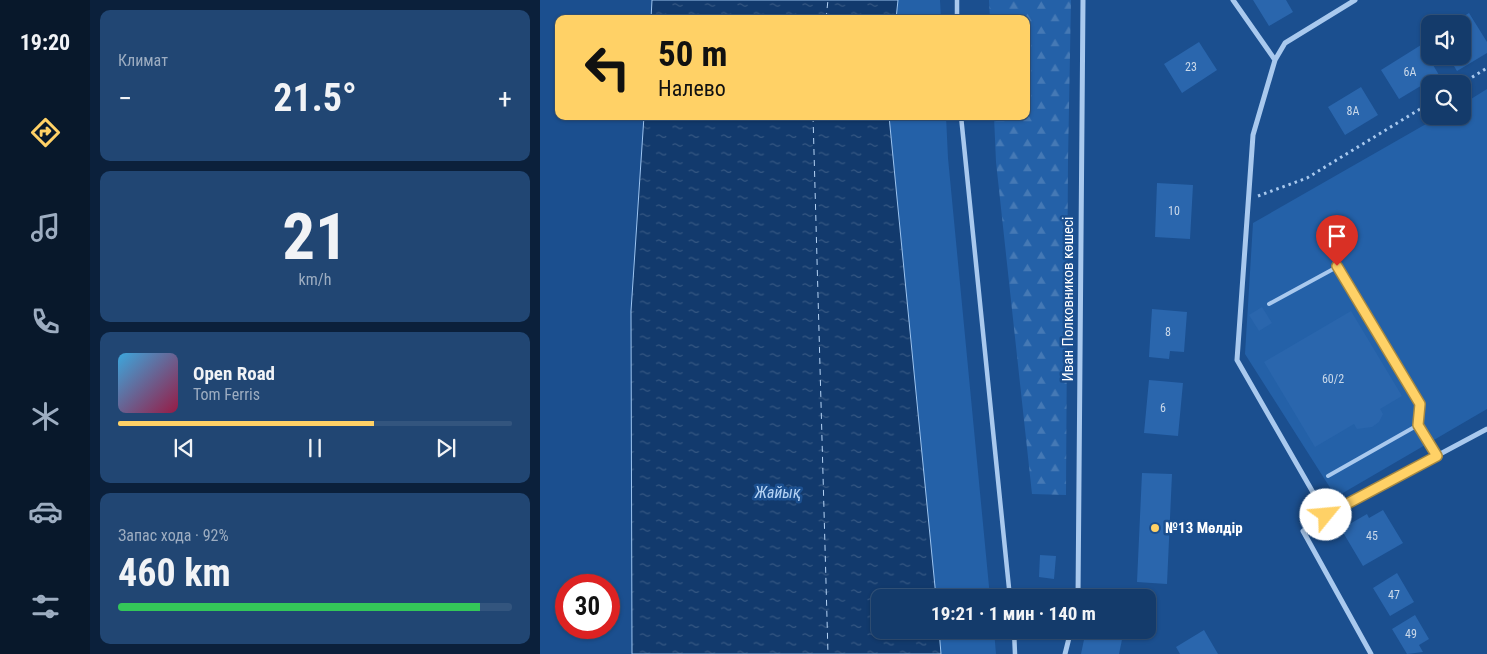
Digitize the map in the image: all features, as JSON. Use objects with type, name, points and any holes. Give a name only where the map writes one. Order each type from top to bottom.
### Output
[{"type":"street","points":[[957,0],[957,15]]},
{"type":"street","name":"Иван Полковников көшесі","points":[[1078,589],[1083,0]]},
{"type":"street","points":[[1233,0],[1275,60]]},
{"type":"street","points":[[1326,515],[1236,360],[1253,135],[1275,60],[1286,43],[1355,0]]},
{"type":"street","points":[[961,120],[1009,589]]},
{"type":"street","points":[[1371,654],[1303,531],[1326,515],[1487,429]]},
{"type":"street","points":[[1014,639],[1015,654]]},
{"type":"street","points":[[1066,654],[1069,639]]},
{"type":"lane","points":[[1270,304],[1337,266],[1420,404],[1418,425],[1437,456]]},
{"type":"lane","points":[[1328,476],[1418,425]]},
{"type":"path","points":[[1471,78],[1487,68]]},
{"type":"path","points":[[1248,200],[1307,178],[1421,108]]},
{"type":"green space","points":[[898,0],[940,0],[941,15],[896,15]]},
{"type":"green space","points":[[989,0],[1071,0],[1066,495],[1032,494],[996,162],[994,120],[1030,120],[1030,15],[990,15]]},
{"type":"green space","points":[[1487,89],[1487,409],[1336,497],[1245,354],[1253,223],[1424,125],[1471,125],[1471,99]]},
{"type":"green space","points":[[889,120],[946,120],[948,158],[989,589],[935,589]]},
{"type":"green space","points":[[940,639],[995,639],[996,654],[941,654]]},
{"type":"water","points":[[652,0],[898,0],[896,15],[651,15]]},
{"type":"water","name":"Жайық","points":[[644,120],[889,120],[935,589],[871,589],[871,639],[940,639],[941,654],[632,654],[631,311]]},
{"type":"building","points":[[1253,0],[1286,0],[1293,12],[1269,26]]},
{"type":"building","points":[[1471,16],[1487,42],[1487,53],[1471,63]]},
{"type":"building","points":[[1199,42],[1217,70],[1182,93],[1164,64]]},
{"type":"building","points":[[1421,45],[1421,65],[1433,65],[1439,75],[1421,75],[1421,86],[1399,99],[1381,70]]},
{"type":"building","points":[[1453,65],[1467,65],[1457,71]]},
{"type":"building","points":[[1361,87],[1378,115],[1345,135],[1328,107]]},
{"type":"building","points":[[1157,183],[1193,185],[1190,239],[1155,237]]},
{"type":"building","points":[[1262,307],[1272,323],[1259,331],[1249,315]]},
{"type":"building","points":[[1152,309],[1187,312],[1184,352],[1170,351],[1169,359],[1149,357]]},
{"type":"building","points":[[1351,311],[1402,396],[1380,409],[1383,414],[1379,422],[1372,427],[1357,429],[1354,424],[1315,447],[1264,362]]},
{"type":"building","points":[[1149,380],[1183,383],[1178,436],[1144,433]]},
{"type":"building","name":"№13 Мөлдiр","points":[[1142,473],[1172,474],[1167,584],[1137,582]]},
{"type":"building","points":[[1383,510],[1403,543],[1363,566],[1341,529],[1367,514],[1369,518]]},
{"type":"building","points":[[1040,555],[1056,556],[1054,579],[1039,577]]},
{"type":"building","points":[[1397,573],[1414,602],[1390,616],[1373,588]]},
{"type":"building","points":[[1415,615],[1429,639],[1419,645],[1423,652],[1407,654],[1392,629]]},
{"type":"building","points":[[1204,630],[1218,654],[1180,654],[1176,647]]},
{"type":"building","points":[[1084,639],[1122,639],[1119,654],[1081,654]]},
{"type":"ferry route","points":[[826,15],[828,0]]},
{"type":"ferry route","points":[[813,120],[828,654]]},
{"type":"place","name":"№13 Мөлдiр","points":[[1155,528]]},
{"type":"route","points":[[1326,515],[1437,456],[1418,425],[1421,411],[1420,404],[1337,266]]}]
